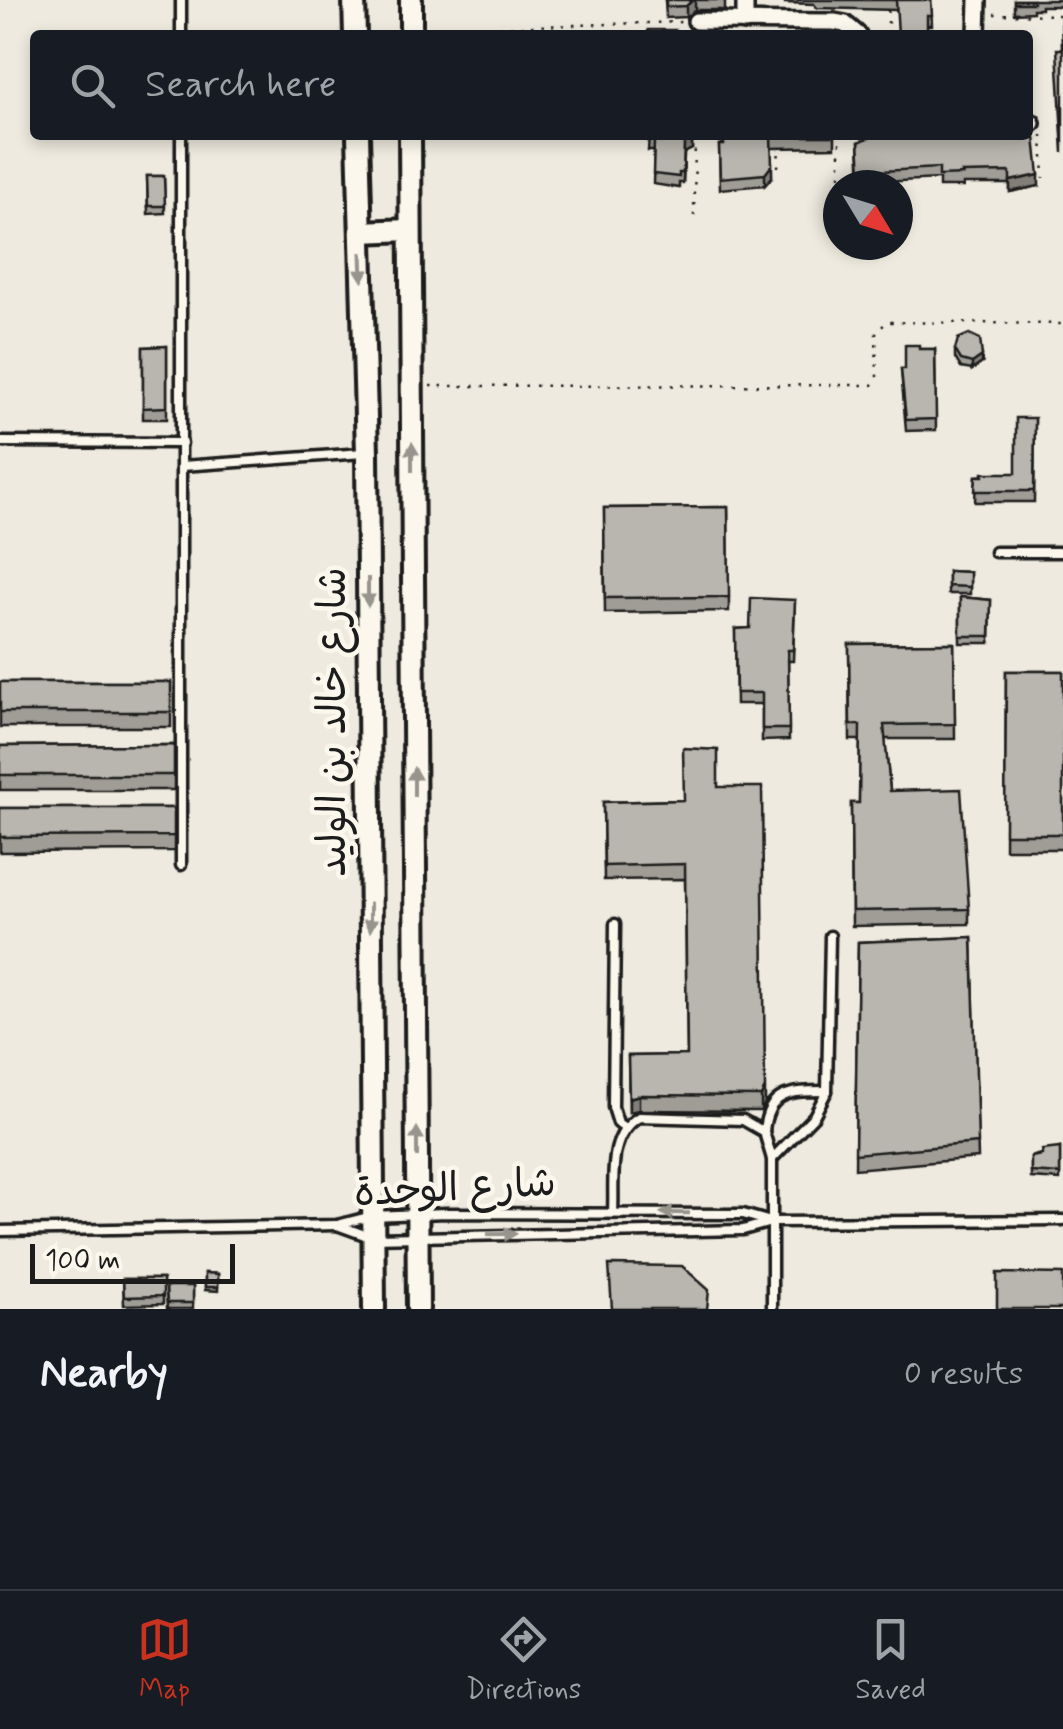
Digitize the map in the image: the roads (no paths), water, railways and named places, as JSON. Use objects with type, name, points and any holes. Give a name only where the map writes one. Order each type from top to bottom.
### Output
[{"type":"main road","points":[[354,0],[355,30]]},
{"type":"main road","points":[[411,0],[411,30]]},
{"type":"main road","name":"شارع خالد بن الوليد","points":[[358,140],[367,453],[374,1309]]},
{"type":"main road","name":"شارع خالد بن الوليد","points":[[410,140],[418,1309]]},
{"type":"main road","points":[[360,232],[409,230]]},
{"type":"street","points":[[744,22],[745,0]]},
{"type":"street","points":[[696,22],[834,22],[853,30]]},
{"type":"lane","points":[[181,0],[181,30]]},
{"type":"lane","points":[[181,140],[181,865]]},
{"type":"lane","points":[[0,442],[182,443]]},
{"type":"lane","points":[[182,466],[367,453]]},
{"type":"lane","points":[[996,552],[1063,552]]},
{"type":"lane","points":[[615,924],[613,1107],[624,1128]]},
{"type":"lane","points":[[772,1159],[814,1116],[828,1091],[830,936]]},
{"type":"lane","points":[[772,1309],[772,1159],[764,1132],[765,1118],[772,1104],[784,1094],[828,1091]]},
{"type":"lane","points":[[614,1212],[616,1146],[624,1128],[639,1118],[743,1120],[764,1132]]},
{"type":"lane","name":"شارع الوحدة","points":[[337,1225],[417,1225],[614,1212],[742,1214],[771,1222]]},
{"type":"lane","name":"شارع الوحدة","points":[[337,1225],[742,1230],[771,1222],[1063,1220]]},
{"type":"lane","points":[[0,1230],[337,1225]]}]
